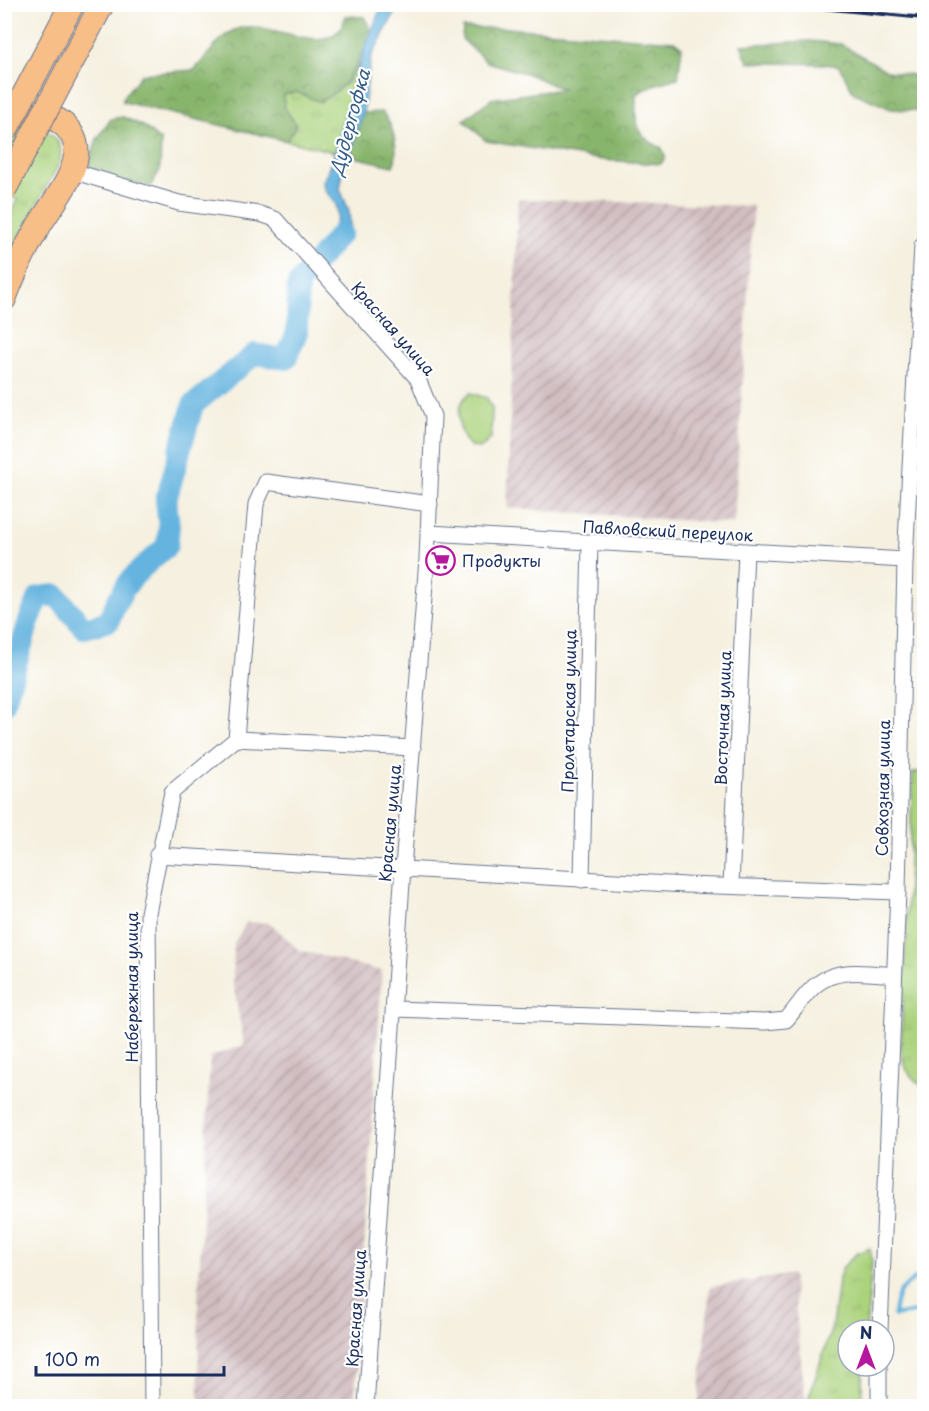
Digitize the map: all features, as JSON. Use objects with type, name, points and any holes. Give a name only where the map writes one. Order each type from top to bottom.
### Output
[{"type":"main road","points":[[4,133],[72,4]]},
{"type":"main road","points":[[4,190],[102,4]]},
{"type":"main road","points":[[4,115],[43,116],[57,120],[69,130],[76,142],[72,171],[37,228],[4,299]]},
{"type":"street","name":"Красная улица","points":[[72,171],[179,203],[260,214],[275,219],[418,379],[433,416],[429,534],[403,868],[366,1407]]},
{"type":"street","name":"Совхозная улица","points":[[880,1318],[898,892],[905,560],[922,246]]},
{"type":"street","points":[[413,748],[236,739],[256,504],[266,482],[430,504]]},
{"type":"street","name":"Павловский переулок","points":[[429,534],[905,560]]},
{"type":"street","name":"Пролетарская улица","points":[[582,880],[590,543]]},
{"type":"street","name":"Восточная улица","points":[[730,885],[737,785],[746,552]]},
{"type":"street","name":"Набережная улица","points":[[152,1407],[147,914],[157,855],[172,792],[236,739]]},
{"type":"street","points":[[157,855],[582,880],[898,892]]},
{"type":"street","points":[[394,1009],[765,1022],[786,1020],[815,985],[827,977],[864,972],[894,975]]},
{"type":"street","points":[[879,1378],[879,1407]]},
{"type":"shaded area","points":[[518,199],[753,206],[734,524],[507,508]]},
{"type":"shaded area","points":[[247,922],[270,923],[299,950],[382,971],[354,1406],[199,1406],[198,1300],[210,1057],[244,1045],[233,983],[234,943]]},
{"type":"shaded area","points":[[792,1274],[806,1406],[698,1406],[710,1287]]},
{"type":"green space","points":[[346,16],[364,17],[372,32],[362,54],[353,72],[340,88],[320,102],[296,92],[283,95],[284,107],[296,125],[287,141],[123,102],[123,97],[142,74],[194,70],[224,37],[237,29],[261,28],[316,39],[337,32]]},
{"type":"green space","points":[[463,28],[506,28],[674,41],[682,47],[678,78],[653,85],[636,94],[638,127],[646,138],[662,148],[665,157],[661,164],[603,160],[486,141],[464,120],[491,99],[562,89],[528,74],[487,62],[462,39]]},
{"type":"green space","points":[[809,41],[841,44],[887,71],[924,77],[924,111],[891,109],[854,93],[839,66],[748,62],[741,45]]},
{"type":"green space","points":[[360,63],[335,152],[287,141],[296,125],[284,107],[283,95],[296,92],[333,94],[346,83]]},
{"type":"green space","points":[[382,112],[394,138],[396,153],[393,166],[350,156],[363,113]]},
{"type":"green space","points":[[123,117],[143,126],[161,141],[160,170],[150,187],[92,174],[88,165],[97,139],[111,119]]},
{"type":"green space","points":[[5,129],[46,132],[59,142],[61,151],[59,164],[5,263],[5,227],[18,200],[5,192]]},
{"type":"green space","points":[[471,393],[487,398],[492,408],[491,438],[481,448],[472,447],[460,428],[461,404]]},
{"type":"green space","points":[[924,771],[924,1087],[907,1070],[901,1047],[913,773]]},
{"type":"green space","points":[[870,1248],[872,1263],[867,1318],[836,1318],[836,1378],[862,1378],[861,1406],[806,1406],[832,1327],[838,1281],[843,1267],[856,1254]]},
{"type":"water","points":[[382,5],[399,5],[371,57],[363,113],[350,156],[343,170],[340,189],[349,211],[350,226],[330,262],[319,250],[335,228],[338,214],[336,204],[324,189],[323,182],[335,152],[364,50]]},
{"type":"waterway","name":"Дудергофка","points":[[4,704],[29,621],[39,597],[56,595],[84,628],[109,621],[125,587],[167,546],[169,526],[166,500],[193,405],[255,354],[286,359],[297,332],[298,284],[341,233]]},
{"type":"waterway","points":[[924,1273],[899,1294],[894,1316],[924,1310]]},
{"type":"railway","points":[[780,4],[924,18]]},
{"type":"railway","points":[[891,4],[924,8]]},
{"type":"place","name":"Продукты","points":[[441,560]]}]
